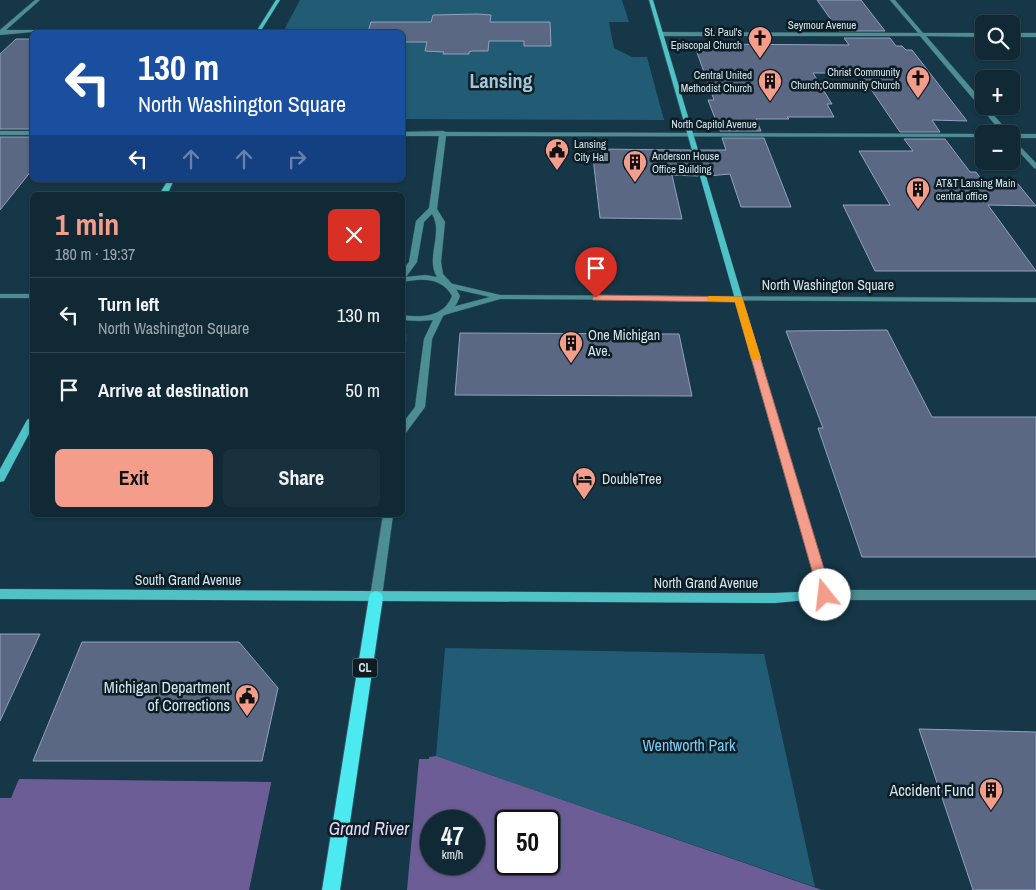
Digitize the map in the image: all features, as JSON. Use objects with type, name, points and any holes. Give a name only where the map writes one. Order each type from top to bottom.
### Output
[{"type":"main road","points":[[259,30],[278,0]]},
{"type":"main road","points":[[651,0],[695,150]]},
{"type":"main road","points":[[703,176],[825,595]]},
{"type":"main road","points":[[0,478],[30,424]]},
{"type":"main road","name":"South Grand Avenue","points":[[0,594],[376,597]]},
{"type":"main road","name":"North Grand Avenue","points":[[376,597],[775,598],[825,595]]},
{"type":"main road","name":"CL","points":[[331,890],[376,597]]},
{"type":"street","points":[[0,32],[38,0]]},
{"type":"street","points":[[892,0],[999,125]]},
{"type":"street","points":[[0,32],[30,32]]},
{"type":"street","name":"Seymour Avenue","points":[[661,34],[975,35]]},
{"type":"street","points":[[1020,35],[1036,35]]},
{"type":"street","points":[[0,133],[30,133]]},
{"type":"street","name":"North Capitol Avenue","points":[[405,134],[975,135]]},
{"type":"street","points":[[405,428],[420,407],[428,339],[442,314],[451,308],[456,296],[439,274],[437,262],[441,222],[433,209],[443,134]]},
{"type":"street","points":[[1020,137],[1036,136]]},
{"type":"street","points":[[1020,148],[1036,167]]},
{"type":"street","points":[[405,274],[413,262],[420,221],[433,209]]},
{"type":"street","points":[[405,279],[430,278],[500,297]]},
{"type":"street","points":[[0,296],[30,296]]},
{"type":"street","points":[[405,317],[418,319],[442,314],[500,297]]},
{"type":"street","name":"North Washington Square","points":[[500,297],[1036,300]]},
{"type":"street","points":[[376,597],[388,517]]},
{"type":"street","name":"North Grand Avenue","points":[[825,595],[1036,595]]},
{"type":"green space","points":[[300,0],[622,0],[629,22],[609,22],[614,48],[632,57],[647,57],[664,120],[405,119],[405,30],[284,30]]},
{"type":"green space","name":"Wentworth Park","points":[[445,648],[764,654],[815,887],[436,756]]},
{"type":"water","name":"Grand River","points":[[436,756],[822,890],[0,890],[0,798],[11,798],[19,779],[271,782]]},
{"type":"pier","points":[[429,754],[429,759],[419,759],[407,890],[249,890],[272,779]]},
{"type":"building","points":[[817,0],[861,0],[885,31],[839,31]]},
{"type":"building","points":[[477,14],[491,15],[490,22],[550,22],[551,46],[524,46],[524,41],[489,41],[488,51],[472,51],[469,54],[443,54],[444,52],[425,51],[427,42],[405,42],[405,30],[369,30],[371,22],[431,22],[433,15]]},
{"type":"building","points":[[844,38],[890,38],[896,46],[912,50],[967,121],[932,120],[940,132],[900,132],[860,73],[813,73],[832,104],[827,104],[834,117],[756,119],[761,131],[720,131],[708,100],[714,100],[694,44],[849,45]]},
{"type":"building","points":[[16,39],[30,39],[30,129],[0,129],[0,54]]},
{"type":"building","points":[[0,137],[30,137],[30,172],[0,210]]},
{"type":"building","name":"Anderson House Office Building","points":[[722,138],[764,138],[791,207],[741,207],[730,174],[708,176],[702,172],[698,176],[672,175],[682,219],[600,218],[592,149],[690,150],[697,153],[700,150],[726,150]]},
{"type":"building","name":"AT&T Lansing Main central office","points":[[904,139],[945,139],[970,172],[976,172],[985,184],[1018,184],[1036,206],[988,205],[1036,271],[875,271],[843,205],[890,205],[859,151],[913,151]]},
{"type":"building","points":[[887,330],[932,417],[1036,417],[1036,557],[862,557],[818,428],[823,428],[786,331]]},
{"type":"building","name":"One Michigan Ave.","points":[[460,333],[679,334],[692,396],[455,395]]},
{"type":"building","points":[[0,634],[40,634],[0,721]]},
{"type":"building","points":[[82,642],[239,642],[278,688],[262,761],[33,761]]},
{"type":"building","name":"Accident Fund","points":[[919,729],[1036,732],[1036,890],[973,890]]},
{"type":"tunnel","points":[[695,150],[703,176]]},
{"type":"slow traffic","points":[[710,299],[739,299],[756,358]]},
{"type":"place","name":"St. Paul's Episcopal Church","points":[[760,59]]},
{"type":"place","name":"Christ Community Church;Community Church","points":[[918,99]]},
{"type":"place","name":"Central United Methodist Church","points":[[770,102]]},
{"type":"place","name":"Lansing City Hall","points":[[557,171]]},
{"type":"place","name":"Anderson House Office Building","points":[[635,183]]},
{"type":"place","name":"AT&T Lansing Main central office","points":[[918,210]]},
{"type":"place","name":"One Michigan Ave.","points":[[571,364]]},
{"type":"place","name":"DoubleTree","points":[[584,500]]},
{"type":"place","name":"Michigan Department of Corrections","points":[[247,717]]},
{"type":"place","name":"Accident Fund","points":[[991,811]]},
{"type":"district","name":"Lansing","points":[[501,81]]},
{"type":"route","points":[[596,298],[739,299],[825,595]]}]
